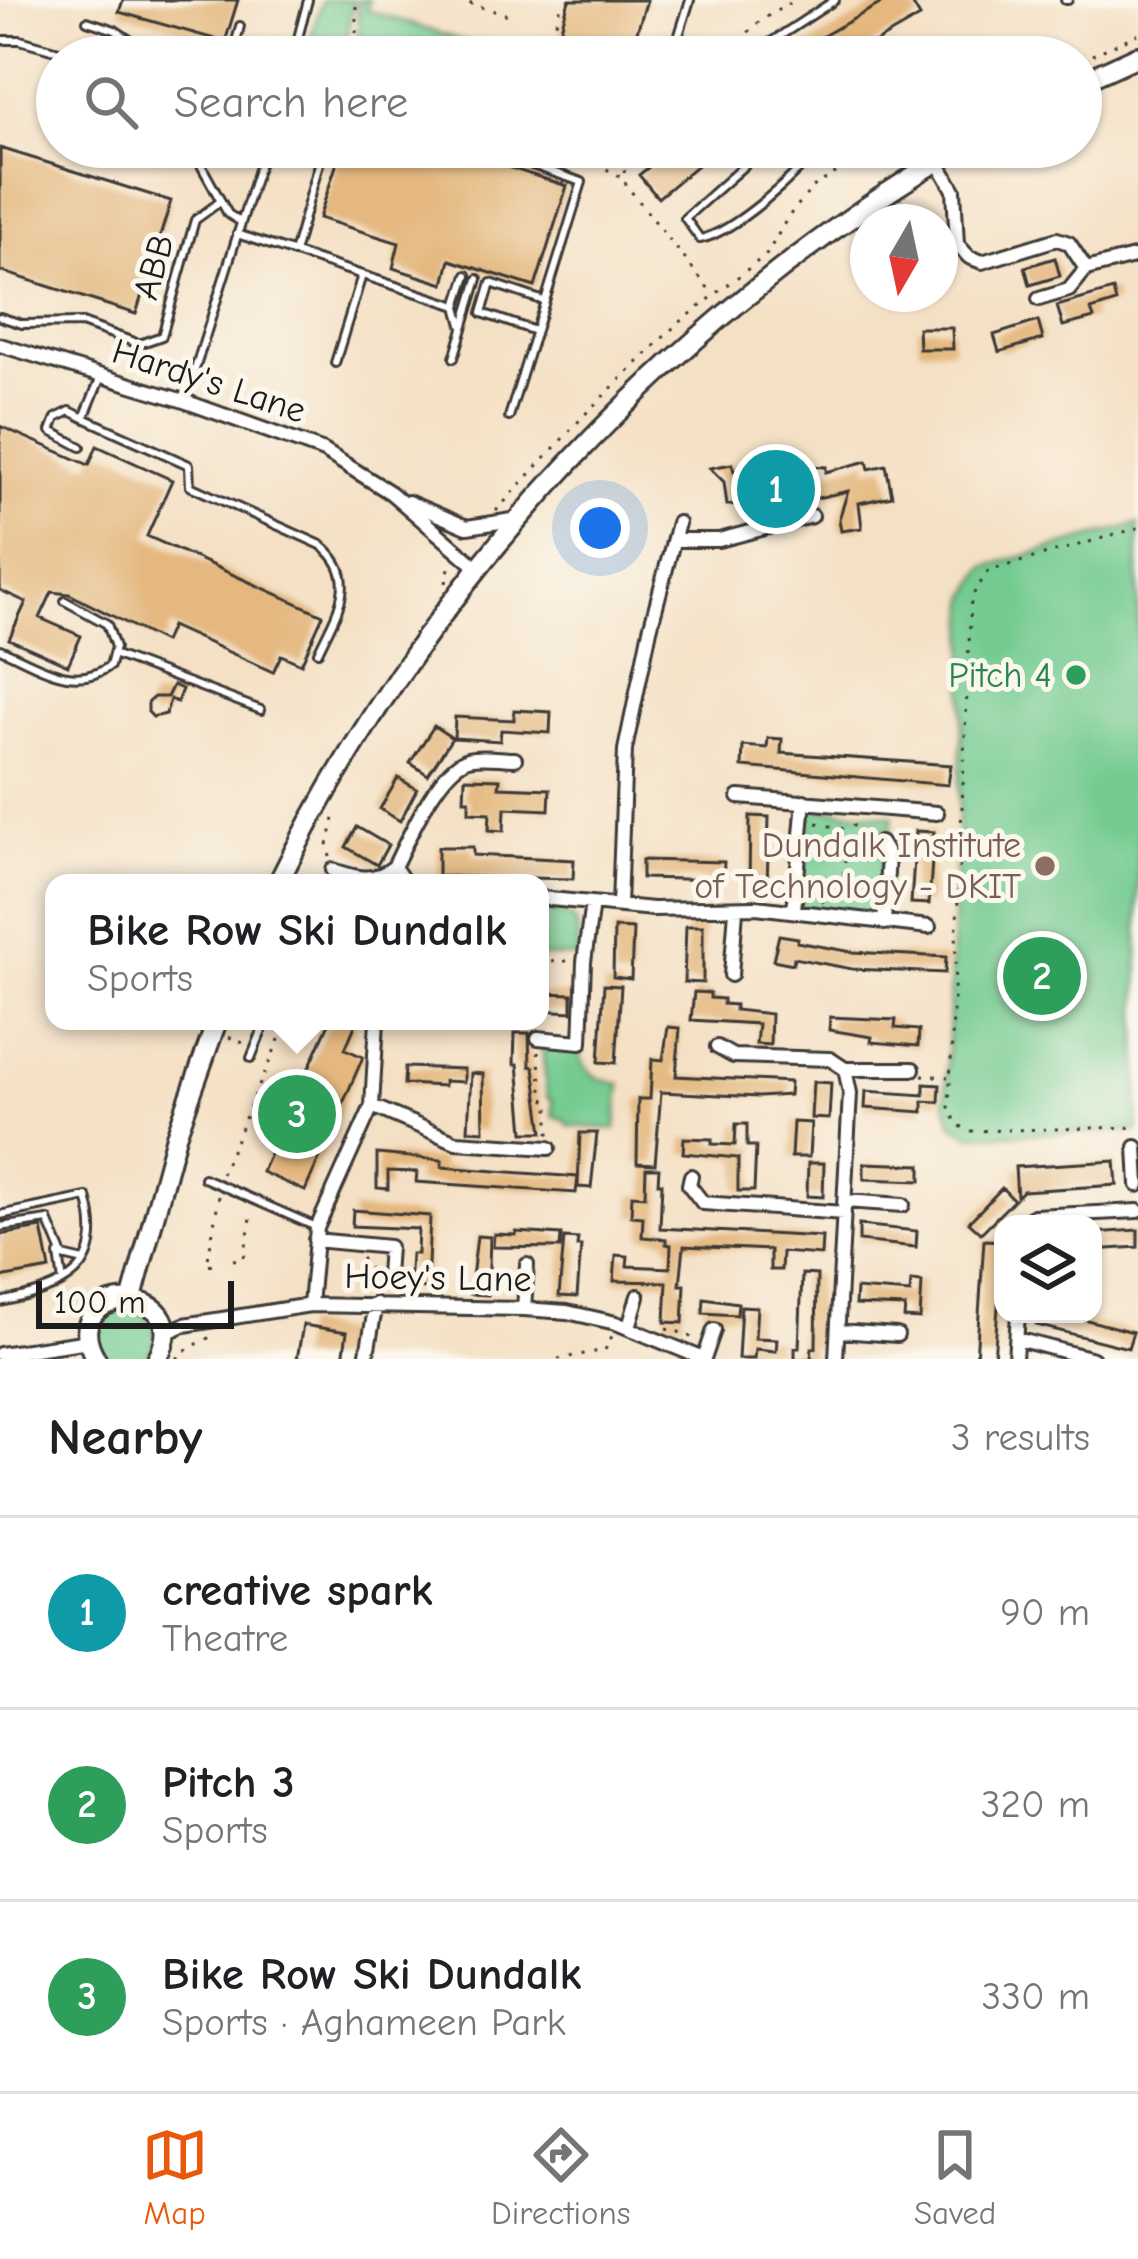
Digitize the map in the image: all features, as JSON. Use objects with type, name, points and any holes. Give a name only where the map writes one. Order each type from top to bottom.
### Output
[{"type":"main road","points":[[1102,72],[1138,56]]},
{"type":"main road","points":[[283,874],[323,796],[454,598],[610,419],[689,344],[784,266],[928,168]]},
{"type":"main road","points":[[132,1298],[176,1136],[214,1030]]},
{"type":"main road","points":[[92,1350],[91,1321],[98,1310],[110,1301],[132,1298],[155,1311],[165,1333],[157,1359]]},
{"type":"street","points":[[942,168],[954,190],[957,244],[962,251],[982,262],[1057,239],[1069,243],[1086,269]]},
{"type":"street","points":[[1039,299],[1069,290],[1086,269],[1138,256]]},
{"type":"street","name":"Hardy's Lane","points":[[0,345],[184,401],[324,451],[391,494],[479,569]]},
{"type":"street","name":"Hardy's Lane","points":[[391,494],[467,527],[522,519]]},
{"type":"street","points":[[674,540],[719,540],[812,516]]},
{"type":"street","points":[[620,905],[625,750],[678,523]]},
{"type":"street","points":[[386,874],[454,766],[472,757],[515,759]]},
{"type":"street","points":[[739,797],[937,813]]},
{"type":"street","points":[[794,910],[804,801]]},
{"type":"street","points":[[880,843],[888,856],[884,923]]},
{"type":"street","points":[[394,868],[398,874]]},
{"type":"street","points":[[333,870],[344,874]]},
{"type":"street","points":[[549,899],[736,910],[756,907],[929,927]]},
{"type":"street","points":[[538,1038],[581,1042],[592,903]]},
{"type":"street","points":[[731,975],[736,910]]},
{"type":"street","points":[[310,1305],[316,1234],[372,1106],[376,1030]]},
{"type":"street","points":[[717,1048],[733,1056],[830,1059],[845,1069],[913,1069]]},
{"type":"street","points":[[836,1359],[850,1081],[845,1069]]},
{"type":"street","points":[[372,1106],[457,1142],[550,1148]]},
{"type":"street","points":[[1136,1147],[1138,1185]]},
{"type":"street","points":[[692,1176],[689,1185],[703,1203],[903,1205]]},
{"type":"street","points":[[1055,1215],[1138,1211]]},
{"type":"street","points":[[316,1234],[333,1242],[389,1247],[384,1280]]},
{"type":"street","points":[[524,1309],[526,1265]]},
{"type":"street","points":[[622,1325],[638,1296]]},
{"type":"street","points":[[366,1359],[376,1304]]},
{"type":"street","name":"Hoey's Lane","points":[[165,1333],[184,1325],[310,1305],[524,1309],[567,1312],[622,1325],[704,1359]]},
{"type":"street","points":[[1015,1359],[1018,1323]]},
{"type":"street","points":[[704,1359],[714,1330]]},
{"type":"street","points":[[839,1331],[897,1335]]},
{"type":"street","points":[[1017,1339],[1093,1359]]},
{"type":"street","points":[[0,1354],[92,1350]]},
{"type":"lane","points":[[299,36],[308,0]]},
{"type":"lane","points":[[679,36],[690,0]]},
{"type":"lane","points":[[780,36],[835,0]]},
{"type":"lane","points":[[87,21],[124,36]]},
{"type":"lane","points":[[237,36],[240,26]]},
{"type":"lane","points":[[0,40],[36,45]]},
{"type":"lane","name":"ABB","points":[[202,168],[227,214],[242,222]]},
{"type":"lane","points":[[184,401],[259,168]]},
{"type":"lane","points":[[294,253],[318,168]]},
{"type":"lane","points":[[508,417],[582,182],[540,168]]},
{"type":"lane","points":[[741,168],[685,218],[700,239],[717,236],[795,168]]},
{"type":"lane","name":"ABB","points":[[0,316],[22,324],[82,323],[139,344],[162,336],[195,220],[220,201]]},
{"type":"lane","points":[[237,234],[458,307]]},
{"type":"lane","points":[[463,328],[458,307],[467,274]]},
{"type":"lane","points":[[335,363],[362,275]]},
{"type":"lane","points":[[454,358],[478,279]]},
{"type":"lane","points":[[535,331],[482,313],[491,283],[544,301]]},
{"type":"lane","points":[[84,418],[102,376]]},
{"type":"lane","points":[[81,448],[51,431],[56,418],[70,411],[189,465],[190,486],[321,545],[334,556],[344,585],[319,652]]},
{"type":"lane","points":[[45,413],[56,418]]},
{"type":"lane","points":[[0,650],[69,678],[93,678],[110,666],[115,647],[107,624],[65,601]]},
{"type":"lane","points":[[113,654],[262,710]]},
{"type":"lane","points":[[251,1058],[262,1030]]},
{"type":"lane","points":[[204,1178],[316,1234]]},
{"type":"lane","points":[[0,1215],[87,1197],[94,1225],[94,1241],[84,1261],[63,1282],[48,1292],[0,1302]]},
{"type":"lane","points":[[0,1227],[48,1220],[63,1282]]},
{"type":"lane","points":[[59,1251],[84,1261]]},
{"type":"path","points":[[356,0],[356,36]]},
{"type":"path","points":[[458,0],[508,16]]},
{"type":"path","points":[[552,36],[563,0]]},
{"type":"path","points":[[744,36],[795,0]]},
{"type":"path","points":[[1102,50],[1138,34]]},
{"type":"path","points":[[604,168],[623,179],[714,295]]},
{"type":"path","points":[[623,179],[626,168]]},
{"type":"path","points":[[1138,529],[988,571],[971,598],[950,1078],[950,1107],[957,1124],[970,1131],[1138,1127]]},
{"type":"path","points":[[818,914],[824,898],[841,881],[850,831],[868,805]]},
{"type":"path","points":[[333,870],[328,845],[335,814]]},
{"type":"path","points":[[802,824],[834,825],[850,831]]},
{"type":"path","points":[[841,881],[886,900]]},
{"type":"path","points":[[549,961],[584,962]]},
{"type":"path","points":[[219,1263],[207,1265],[221,1175],[283,1030]]},
{"type":"path","points":[[538,1038],[543,1100],[549,1101],[550,1148]]},
{"type":"path","points":[[913,1069],[920,1075],[950,1078]]},
{"type":"path","points":[[233,1260],[244,1258],[254,1199]]},
{"type":"path","points":[[333,1242],[366,1261],[384,1280]]},
{"type":"path","points":[[558,1359],[605,1350],[622,1325]]},
{"type":"green space","points":[[322,0],[354,0],[347,36],[311,36]]},
{"type":"green space","points":[[358,0],[369,0],[367,10],[447,36],[358,36]]},
{"type":"green space","name":"Dundalk Institute of Technology - DKIT","points":[[1138,524],[1138,1131],[971,1135],[953,1125],[945,1101],[968,598],[985,567]]},
{"type":"green space","points":[[811,808],[893,816],[891,830],[869,829],[868,845],[881,852],[882,859],[877,918],[800,909]]},
{"type":"green space","points":[[549,912],[575,920],[577,957],[549,957]]},
{"type":"green space","points":[[542,1047],[579,1050],[594,1075],[621,1084],[616,1129],[569,1126],[553,1116]]},
{"type":"green space","points":[[131,1306],[155,1328],[152,1350],[147,1359],[106,1359],[99,1349],[98,1324],[113,1308]]},
{"type":"building","points":[[123,0],[238,0],[227,36],[204,36],[119,12]]},
{"type":"building","points":[[569,0],[647,0],[636,36],[559,36]]},
{"type":"building","points":[[887,0],[910,0],[920,17],[887,36],[823,36]]},
{"type":"building","points":[[0,148],[36,159],[36,168],[65,168],[171,201],[136,314],[0,271]]},
{"type":"building","points":[[335,168],[511,168],[567,186],[535,287],[450,260],[444,284],[393,268],[399,243],[319,218]]},
{"type":"building","points":[[648,168],[694,168],[658,198],[639,175]]},
{"type":"building","points":[[1055,258],[1060,276],[1030,285],[1025,267]]},
{"type":"building","points":[[1113,290],[1116,302],[1091,310],[1094,318],[1063,326],[1057,306]]},
{"type":"building","points":[[1038,321],[1043,339],[999,352],[994,335]]},
{"type":"building","points":[[918,328],[952,328],[953,349],[919,349]]},
{"type":"building","points":[[0,426],[89,465],[97,446],[172,480],[147,536],[323,615],[301,664],[281,655],[273,672],[171,626],[164,642],[69,594],[52,592],[40,618],[81,636],[68,665],[9,639],[26,602],[0,590]]},
{"type":"building","points":[[867,461],[869,469],[886,465],[892,496],[859,503],[862,528],[841,531],[839,519],[848,491],[747,514],[746,505],[727,505],[724,482],[710,468],[732,464],[734,471],[756,471],[754,463],[826,467],[826,472]]},
{"type":"building","points":[[173,685],[182,689],[177,702],[170,699],[166,714],[153,717],[148,702],[167,697]]},
{"type":"building","points":[[514,710],[551,712],[550,733],[501,730],[500,741],[454,738],[455,717],[514,720]]},
{"type":"building","points":[[434,726],[452,738],[428,775],[410,763]]},
{"type":"building","points":[[768,738],[782,739],[781,753],[951,765],[948,785],[742,767],[743,746],[767,748]]},
{"type":"building","points":[[398,778],[417,789],[400,821],[380,809]]},
{"type":"building","points":[[465,778],[500,779],[499,787],[550,789],[549,810],[505,808],[504,831],[489,830],[490,813],[469,812]]},
{"type":"building","points":[[750,816],[769,817],[767,888],[749,888]]},
{"type":"building","points":[[357,827],[388,845],[377,865],[346,847]]},
{"type":"building","points":[[916,831],[934,832],[929,904],[911,903]]},
{"type":"building","points":[[438,847],[473,847],[473,855],[574,860],[573,879],[549,878],[549,874],[438,874]]},
{"type":"building","points":[[642,860],[724,862],[723,880],[642,878]]},
{"type":"building","points":[[686,926],[703,926],[703,983],[684,982]]},
{"type":"building","points":[[614,928],[633,929],[631,979],[613,977]]},
{"type":"building","points":[[779,935],[852,952],[946,957],[945,973],[773,960]]},
{"type":"building","points":[[604,985],[621,986],[616,1063],[599,1062]]},
{"type":"building","points":[[694,992],[710,993],[710,998],[735,1005],[735,1010],[771,1014],[770,1045],[756,1044],[758,1024],[691,1020]]},
{"type":"building","points":[[549,993],[572,994],[572,1012],[549,1011]]},
{"type":"building","points":[[830,1017],[896,1020],[895,1028],[919,1030],[918,1046],[871,1042],[872,1037],[829,1030]]},
{"type":"building","points":[[668,1027],[680,1028],[676,1076],[790,1082],[789,1095],[661,1092],[655,1164],[637,1163],[638,1099],[650,1099],[652,1059],[663,1060]]},
{"type":"building","points":[[326,1030],[353,1030],[345,1049],[363,1057],[305,1191],[262,1172]]},
{"type":"building","points":[[515,1033],[529,1033],[530,1066],[534,1067],[543,1132],[524,1132],[518,1064],[514,1064]]},
{"type":"building","points":[[405,1067],[464,1069],[464,1082],[404,1084]]},
{"type":"building","points":[[471,1073],[483,1074],[484,1131],[468,1130]]},
{"type":"building","points":[[813,1082],[831,1083],[829,1119],[811,1118]]},
{"type":"building","points":[[924,1084],[940,1085],[939,1102],[923,1101],[923,1112],[865,1108],[866,1091],[924,1095]]},
{"type":"building","points":[[793,1122],[811,1123],[809,1157],[791,1157]]},
{"type":"building","points":[[736,1124],[747,1124],[747,1146],[756,1146],[754,1191],[738,1191],[738,1158],[683,1153],[684,1138],[735,1145]]},
{"type":"building","points":[[580,1133],[597,1133],[591,1188],[578,1187]]},
{"type":"building","points":[[377,1154],[442,1160],[442,1167],[578,1177],[576,1193],[416,1182],[417,1172],[388,1171],[388,1189],[377,1188]]},
{"type":"building","points":[[1115,1161],[1117,1185],[1023,1191],[1017,1197],[1015,1167]]},
{"type":"building","points":[[808,1163],[824,1163],[823,1197],[807,1196]]},
{"type":"building","points":[[864,1163],[921,1165],[921,1181],[864,1179]]},
{"type":"building","points":[[646,1168],[659,1168],[660,1228],[822,1237],[821,1255],[782,1252],[781,1270],[770,1270],[770,1250],[684,1246],[683,1323],[665,1322],[667,1282],[614,1281],[616,1255],[628,1256],[627,1266],[670,1268],[671,1245],[666,1239],[642,1237],[643,1217],[631,1216],[632,1195],[645,1196]]},
{"type":"building","points":[[1002,1188],[1014,1200],[981,1233],[969,1222]]},
{"type":"building","points":[[353,1210],[430,1216],[427,1289],[409,1287],[418,1229],[352,1226]]},
{"type":"building","points":[[859,1225],[917,1231],[916,1247],[859,1241]]},
{"type":"building","points":[[42,1228],[50,1269],[0,1278],[0,1235]]},
{"type":"building","points":[[1138,1230],[1138,1247],[1102,1249],[1102,1232]]},
{"type":"building","points":[[494,1234],[561,1235],[560,1248],[493,1247]]},
{"type":"building","points":[[477,1236],[490,1237],[488,1295],[470,1294]]},
{"type":"building","points":[[564,1238],[578,1239],[577,1246],[581,1246],[577,1297],[559,1296]]},
{"type":"building","points":[[984,1240],[994,1241],[994,1359],[976,1359]]},
{"type":"building","points":[[802,1274],[817,1275],[816,1348],[812,1348],[811,1359],[795,1359]]},
{"type":"building","points":[[911,1281],[922,1282],[920,1319],[904,1318],[905,1307],[855,1305],[856,1289],[910,1293]]},
{"type":"building","points":[[704,1298],[738,1303],[737,1315],[703,1313]]},
{"type":"building","points":[[741,1306],[757,1307],[755,1338],[777,1339],[776,1351],[755,1349],[754,1359],[738,1359]]},
{"type":"building","points":[[1098,1323],[1133,1332],[1128,1348],[1036,1325]]},
{"type":"building","points":[[303,1325],[347,1332],[343,1359],[297,1359]]},
{"type":"place","name":"creative spark","points":[[776,489]]},
{"type":"place","name":"Pitch 4","points":[[1076,675]]},
{"type":"place","name":"Dundalk Institute of Technology - DKIT","points":[[1045,866]]},
{"type":"place","name":"Pitch 3","points":[[1042,976]]},
{"type":"place","name":"Bike Row Ski Dundalk","points":[[297,1114]]}]
